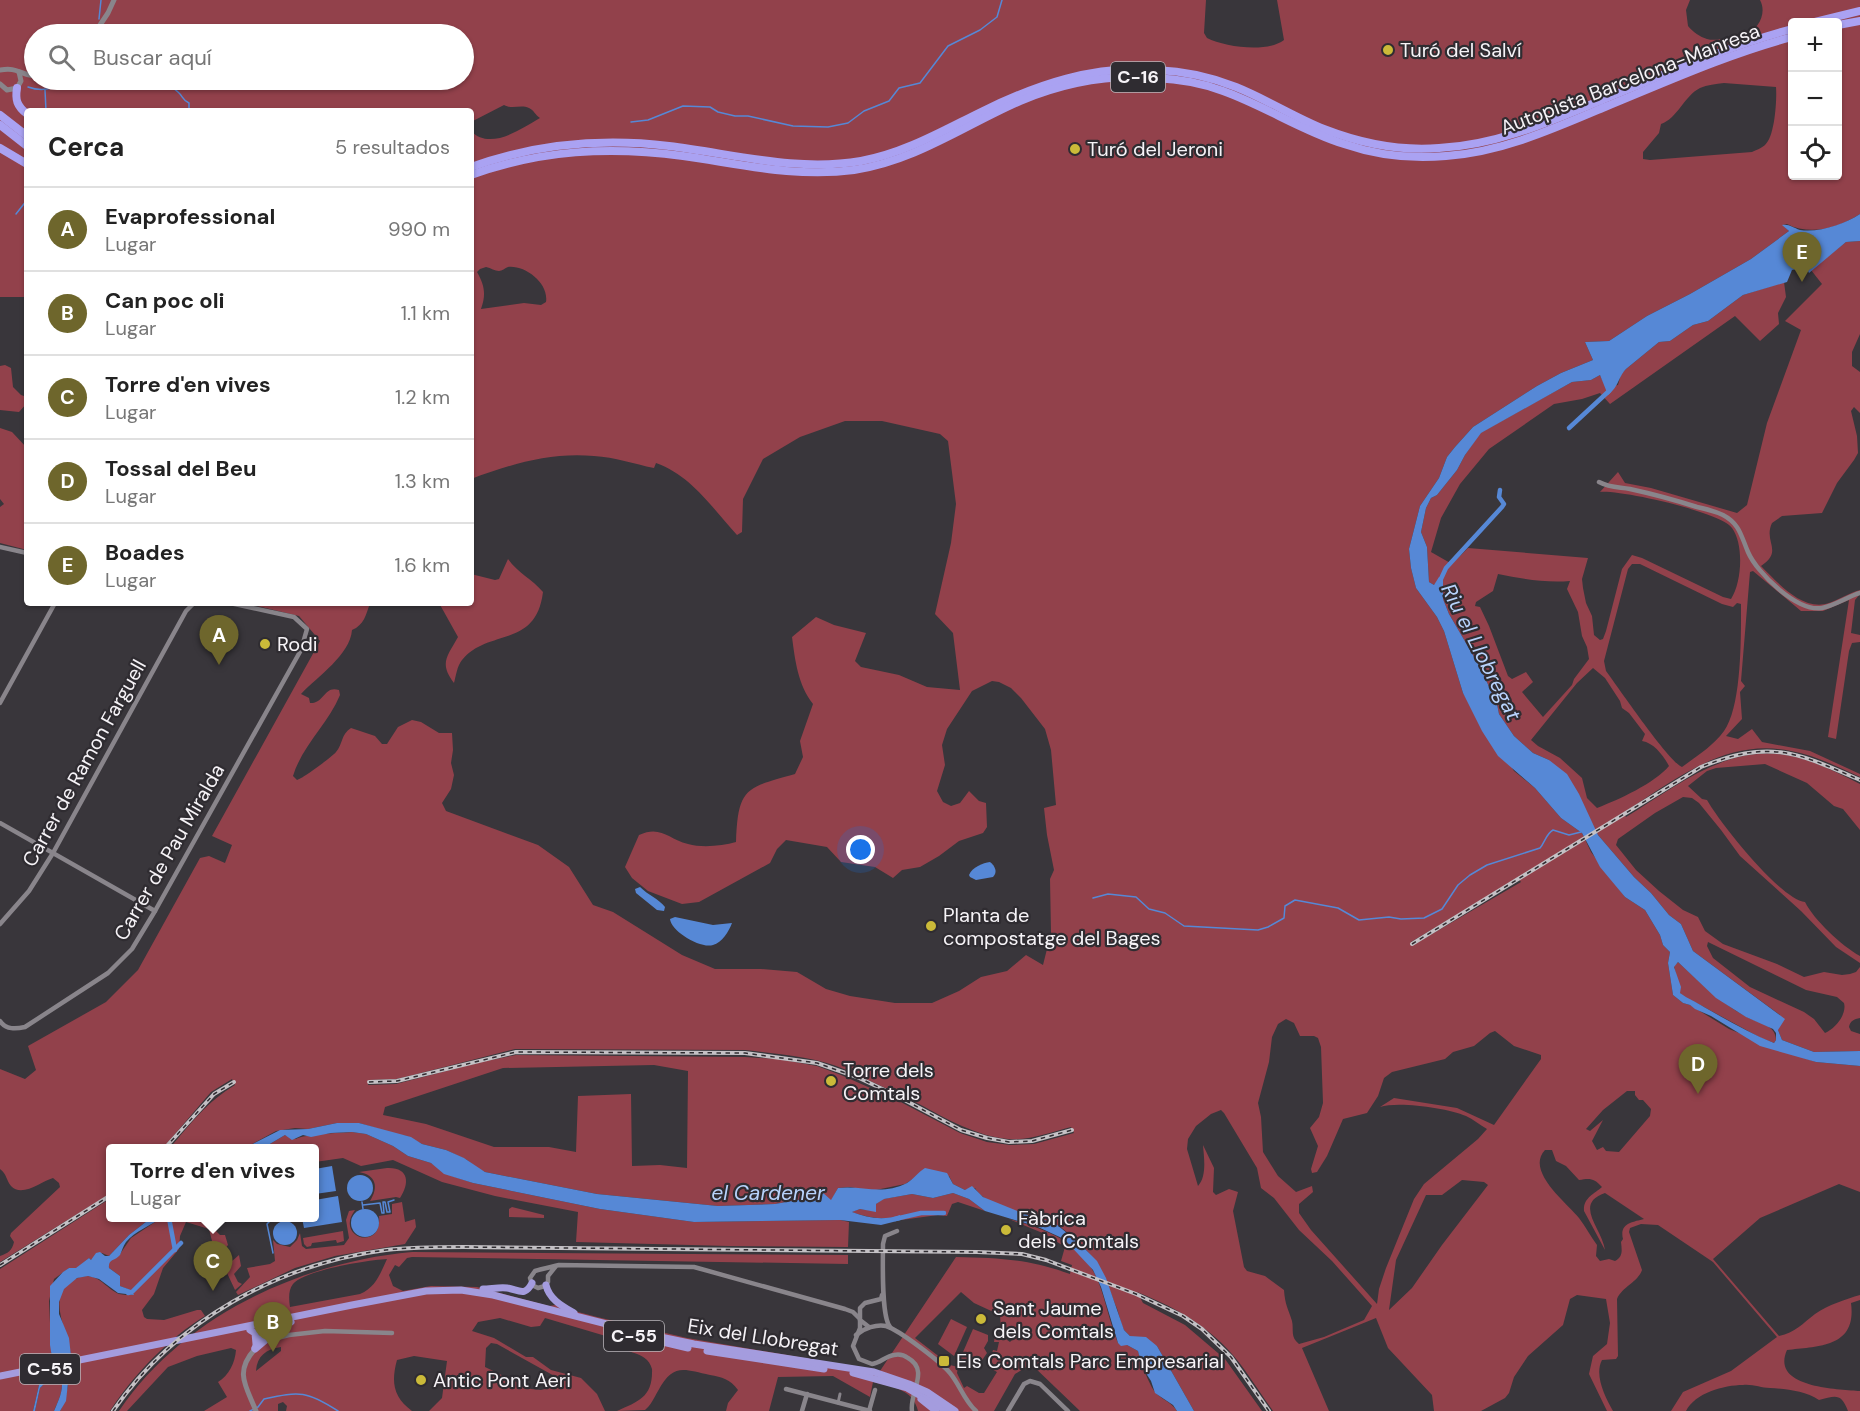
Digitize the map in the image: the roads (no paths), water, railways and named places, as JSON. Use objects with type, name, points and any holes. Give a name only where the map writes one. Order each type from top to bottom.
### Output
[{"type":"highway","points":[[1831,18],[1860,11]]},
{"type":"highway","points":[[1842,24],[1860,21]]},
{"type":"highway","name":"Autopista Barcelona-Manresa","points":[[474,165],[538,147],[611,143],[668,146],[789,165],[840,164],[887,155],[909,147],[1004,101],[1054,81],[1089,72],[1131,68],[1179,72],[1224,83],[1323,129],[1350,138],[1404,148],[1457,147],[1501,138],[1555,120],[1707,57],[1788,29]]},
{"type":"highway","name":"Autopista Barcelona-Manresa","points":[[474,174],[509,162],[537,156],[599,151],[647,152],[781,172],[819,173],[854,170],[897,159],[924,149],[1021,101],[1053,90],[1097,79],[1128,76],[1170,79],[1220,90],[1320,136],[1359,148],[1415,156],[1450,156],[1516,143],[1698,68],[1788,38]]},
{"type":"highway","points":[[18,86],[15,100],[24,112]]},
{"type":"highway","points":[[0,116],[24,134]]},
{"type":"highway","points":[[0,125],[24,144]]},
{"type":"highway","points":[[0,148],[24,162]]},
{"type":"highway","points":[[445,1290],[507,1288],[523,1293],[532,1283]]},
{"type":"highway","points":[[546,1286],[552,1297],[562,1306],[602,1323]]},
{"type":"highway","name":"Eix del Llobregat","points":[[291,1320],[411,1294],[445,1290],[470,1291],[694,1344],[874,1372],[927,1392],[955,1411]]},
{"type":"highway","name":"Eix del Llobregat","points":[[0,1377],[427,1295],[470,1294],[669,1344],[852,1373],[889,1382],[947,1411]]},
{"type":"highway","points":[[255,1346],[269,1324],[291,1320]]},
{"type":"highway","points":[[255,1346],[268,1339],[276,1330],[291,1320]]},
{"type":"highway","points":[[250,1328],[267,1326]]},
{"type":"highway","points":[[267,1326],[268,1339]]},
{"type":"highway","points":[[250,1328],[255,1333],[255,1346]]},
{"type":"highway","name":"Eix del Llobregat","points":[[154,1347],[203,1335],[250,1328]]},
{"type":"highway","points":[[914,1394],[936,1411]]},
{"type":"street","points":[[101,24],[114,0]]},
{"type":"street","points":[[1,72],[12,68],[24,74]]},
{"type":"street","points":[[18,86],[19,72]]},
{"type":"street","points":[[0,84],[7,90],[24,83]]},
{"type":"street","points":[[1599,482],[1607,487],[1627,488],[1671,498],[1728,518],[1741,531],[1748,552],[1759,569],[1802,605],[1822,608],[1860,593]]},
{"type":"street","points":[[0,547],[24,552]]},
{"type":"street","points":[[0,703],[53,606]]},
{"type":"street","name":"Carrer de Ramon Farguell","points":[[186,606],[186,611]]},
{"type":"street","name":"Carrer de Ramon Farguell","points":[[0,924],[29,891],[53,853],[186,611],[191,606]]},
{"type":"street","name":"Carrer de Pau Miralda","points":[[0,1021],[13,1029],[25,1028],[108,973],[132,949],[155,911],[301,650],[307,629],[294,617],[244,606]]},
{"type":"street","points":[[0,823],[155,911]]},
{"type":"street","points":[[892,1329],[884,1309],[883,1244],[885,1236],[897,1231]]},
{"type":"street","points":[[556,1266],[548,1276],[546,1286],[538,1288],[532,1283],[530,1278],[533,1273],[556,1266],[687,1266],[845,1309],[864,1325],[870,1327]]},
{"type":"street","points":[[542,1270],[548,1276]]},
{"type":"street","points":[[845,1309],[861,1307],[867,1302],[880,1299],[885,1290]]},
{"type":"street","points":[[873,1301],[884,1309]]},
{"type":"street","points":[[861,1307],[860,1328],[853,1346],[859,1359],[872,1364],[881,1362],[892,1355],[907,1357],[915,1365],[918,1383],[912,1411]]},
{"type":"street","points":[[878,1326],[885,1316]]},
{"type":"street","points":[[856,1335],[870,1327],[892,1329],[935,1359],[948,1371],[966,1400],[976,1411]]},
{"type":"street","points":[[268,1339],[325,1331],[392,1333]]},
{"type":"street","points":[[255,1346],[245,1360],[243,1368],[246,1387],[256,1411]]},
{"type":"street","points":[[1008,1411],[1024,1384],[1030,1381],[1040,1384],[1068,1411]]},
{"type":"street","points":[[786,1389],[870,1411],[875,1390]]},
{"type":"street","points":[[802,1411],[807,1394]]},
{"type":"street","points":[[836,1411],[840,1394]]},
{"type":"water","points":[[1860,214],[1860,241],[1846,242],[1809,273],[1806,267],[1792,270],[1787,282],[1743,295],[1708,321],[1693,325],[1670,341],[1659,342],[1626,369],[1608,395],[1600,375],[1591,380],[1572,382],[1481,433],[1457,470],[1437,495],[1431,498],[1426,508],[1421,532],[1427,547],[1429,582],[1434,585],[1439,577],[1443,579],[1443,599],[1449,614],[1480,667],[1497,704],[1499,714],[1514,736],[1533,753],[1549,760],[1567,774],[1598,835],[1669,915],[1681,924],[1693,951],[1785,1019],[1778,1030],[1782,1040],[1814,1052],[1860,1051],[1860,1066],[1816,1062],[1760,1046],[1711,1016],[1683,1003],[1673,995],[1668,963],[1670,952],[1663,945],[1660,935],[1645,910],[1625,897],[1600,867],[1582,833],[1561,818],[1535,788],[1498,756],[1482,731],[1463,693],[1444,631],[1416,588],[1409,549],[1420,506],[1439,478],[1447,457],[1455,447],[1473,427],[1537,386],[1593,360],[1585,342],[1609,341],[1647,316],[1751,259],[1789,231],[1782,225],[1807,231],[1832,227]],"holes":[[[1678,962],[1716,998],[1746,1017],[1773,1029],[1776,1033],[1774,1043],[1738,1026],[1680,993],[1681,987],[1674,967]]]},
{"type":"water","points":[[990,862],[995,869],[993,877],[976,880],[970,877],[970,872],[975,868]]},
{"type":"water","points":[[640,887],[663,904],[664,911],[657,910],[636,893],[635,889]]},
{"type":"water","points":[[675,917],[713,925],[732,923],[722,939],[716,944],[707,946],[694,942],[675,929],[670,919]]},
{"type":"water","points":[[337,1123],[359,1123],[411,1137],[422,1144],[446,1150],[464,1158],[485,1172],[597,1194],[718,1206],[775,1204],[809,1198],[821,1191],[831,1200],[838,1188],[880,1190],[898,1187],[925,1168],[947,1173],[953,1184],[965,1190],[972,1186],[983,1197],[1056,1224],[1079,1243],[1097,1261],[1106,1278],[1124,1330],[1130,1336],[1146,1337],[1157,1346],[1194,1411],[1177,1411],[1173,1405],[1155,1393],[1142,1367],[1138,1351],[1118,1343],[1101,1287],[1093,1270],[1064,1239],[1038,1227],[985,1211],[969,1199],[953,1193],[933,1198],[912,1194],[884,1199],[876,1204],[876,1212],[860,1209],[852,1212],[876,1218],[900,1215],[901,1220],[881,1225],[840,1220],[694,1222],[600,1209],[473,1183],[444,1174],[431,1163],[408,1156],[393,1146],[366,1134],[352,1132],[311,1137],[303,1135],[292,1140],[285,1135],[270,1144],[253,1144],[280,1130],[308,1129]]},
{"type":"water","points":[[332,1166],[336,1191],[319,1193],[319,1168]]},
{"type":"water","points":[[360,1175],[370,1178],[373,1188],[370,1198],[360,1201],[350,1198],[347,1188],[350,1178]]},
{"type":"water","points":[[338,1196],[342,1222],[304,1228],[303,1222],[319,1222],[319,1199]]},
{"type":"water","points":[[365,1209],[375,1213],[379,1223],[375,1233],[365,1237],[355,1233],[351,1223],[355,1213]]},
{"type":"water","points":[[146,1222],[154,1222],[130,1238],[120,1255],[109,1265],[109,1268],[120,1276],[120,1286],[131,1290],[134,1295],[118,1293],[99,1279],[88,1276],[77,1278],[64,1289],[59,1302],[59,1314],[69,1338],[71,1356],[66,1401],[60,1411],[54,1411],[62,1386],[60,1376],[56,1372],[40,1388],[35,1411],[33,1411],[39,1385],[53,1364],[50,1345],[50,1286],[63,1272],[69,1268],[76,1268],[89,1258],[91,1260],[96,1253],[100,1252],[109,1256],[129,1235]]},
{"type":"water","points":[[290,1222],[296,1228],[294,1242],[285,1245],[276,1242],[273,1233],[276,1224]]},
{"type":"waterway","points":[[99,19],[101,0]]},
{"type":"waterway","points":[[631,122],[648,120],[683,106],[710,107],[718,112],[735,116],[748,116],[793,126],[828,127],[848,123],[864,111],[889,101],[899,88],[920,83],[948,46],[980,30],[997,17],[1002,0]]},
{"type":"waterway","points":[[45,90],[46,108]]},
{"type":"waterway","points":[[176,90],[189,103],[189,108]]},
{"type":"waterway","points":[[16,214],[24,204]]},
{"type":"waterway","points":[[1569,428],[1609,391]]},
{"type":"waterway","name":"Riu el Llobregat","points":[[1440,581],[1446,568],[1504,504],[1499,497],[1500,490]]},
{"type":"waterway","points":[[1093,898],[1108,894],[1136,897],[1149,909],[1165,913],[1184,926],[1258,930],[1284,918],[1285,906],[1295,900],[1338,908],[1359,920],[1389,917],[1424,918],[1442,909],[1458,885],[1487,865],[1540,848],[1553,830],[1569,835],[1581,832]]},
{"type":"waterway","points":[[363,1205],[380,1203],[382,1213],[384,1213],[383,1202],[385,1202],[387,1212],[390,1212],[388,1202],[394,1200]]},
{"type":"waterway","points":[[362,1202],[363,1209]]},
{"type":"waterway","points":[[895,1219],[921,1213],[944,1213]]},
{"type":"waterway","points":[[170,1222],[175,1250]]},
{"type":"waterway","points":[[269,1222],[267,1224],[273,1253]]},
{"type":"waterway","points":[[128,1293],[132,1292],[181,1243]]},
{"type":"waterway","points":[[250,1411],[258,1407],[264,1399],[295,1394],[310,1396],[338,1411]]},
{"type":"railway","points":[[1412,944],[1701,767],[1725,758],[1746,753],[1782,752],[1818,762],[1860,780]]},
{"type":"railway","points":[[369,1082],[397,1081],[516,1052],[745,1053],[817,1063],[857,1077],[961,1130],[987,1138],[1009,1142],[1032,1141],[1072,1130]]},
{"type":"railway","points":[[169,1144],[214,1094],[234,1082]]},
{"type":"railway","points":[[0,1265],[106,1198]]},
{"type":"railway","points":[[113,1411],[138,1379],[167,1350],[198,1324],[232,1302],[269,1283],[306,1268],[346,1257],[386,1250],[425,1247],[1022,1254],[1046,1260],[1136,1294],[1183,1316],[1202,1329],[1231,1357],[1269,1411]]},
{"type":"place","name":"Turó del Salví","points":[[1388,50]]},
{"type":"place","name":"Turó del Jeroni","points":[[1075,149]]},
{"type":"place","name":"Boades","points":[[1802,282]]},
{"type":"place","name":"Rodi","points":[[265,644]]},
{"type":"place","name":"Evaprofessional","points":[[219,665]]},
{"type":"place","name":"Planta de compostatge del Bages","points":[[931,926]]},
{"type":"place","name":"Torre dels Comtals","points":[[831,1081]]},
{"type":"place","name":"Tossal del Beu","points":[[1698,1094]]},
{"type":"place","name":"Fàbrica dels Comtals","points":[[1006,1230]]},
{"type":"place","name":"Torre d'en vives","points":[[213,1291]]},
{"type":"place","name":"Sant Jaume dels Comtals","points":[[981,1319]]},
{"type":"place","name":"Can poc oli","points":[[273,1352]]},
{"type":"place","name":"Els Comtals Parc Empresarial","points":[[944,1361]]},
{"type":"place","name":"Antic Pont Aeri","points":[[421,1380]]},
{"type":"water label","name":"el Cardener","points":[[768,1193]]}]
